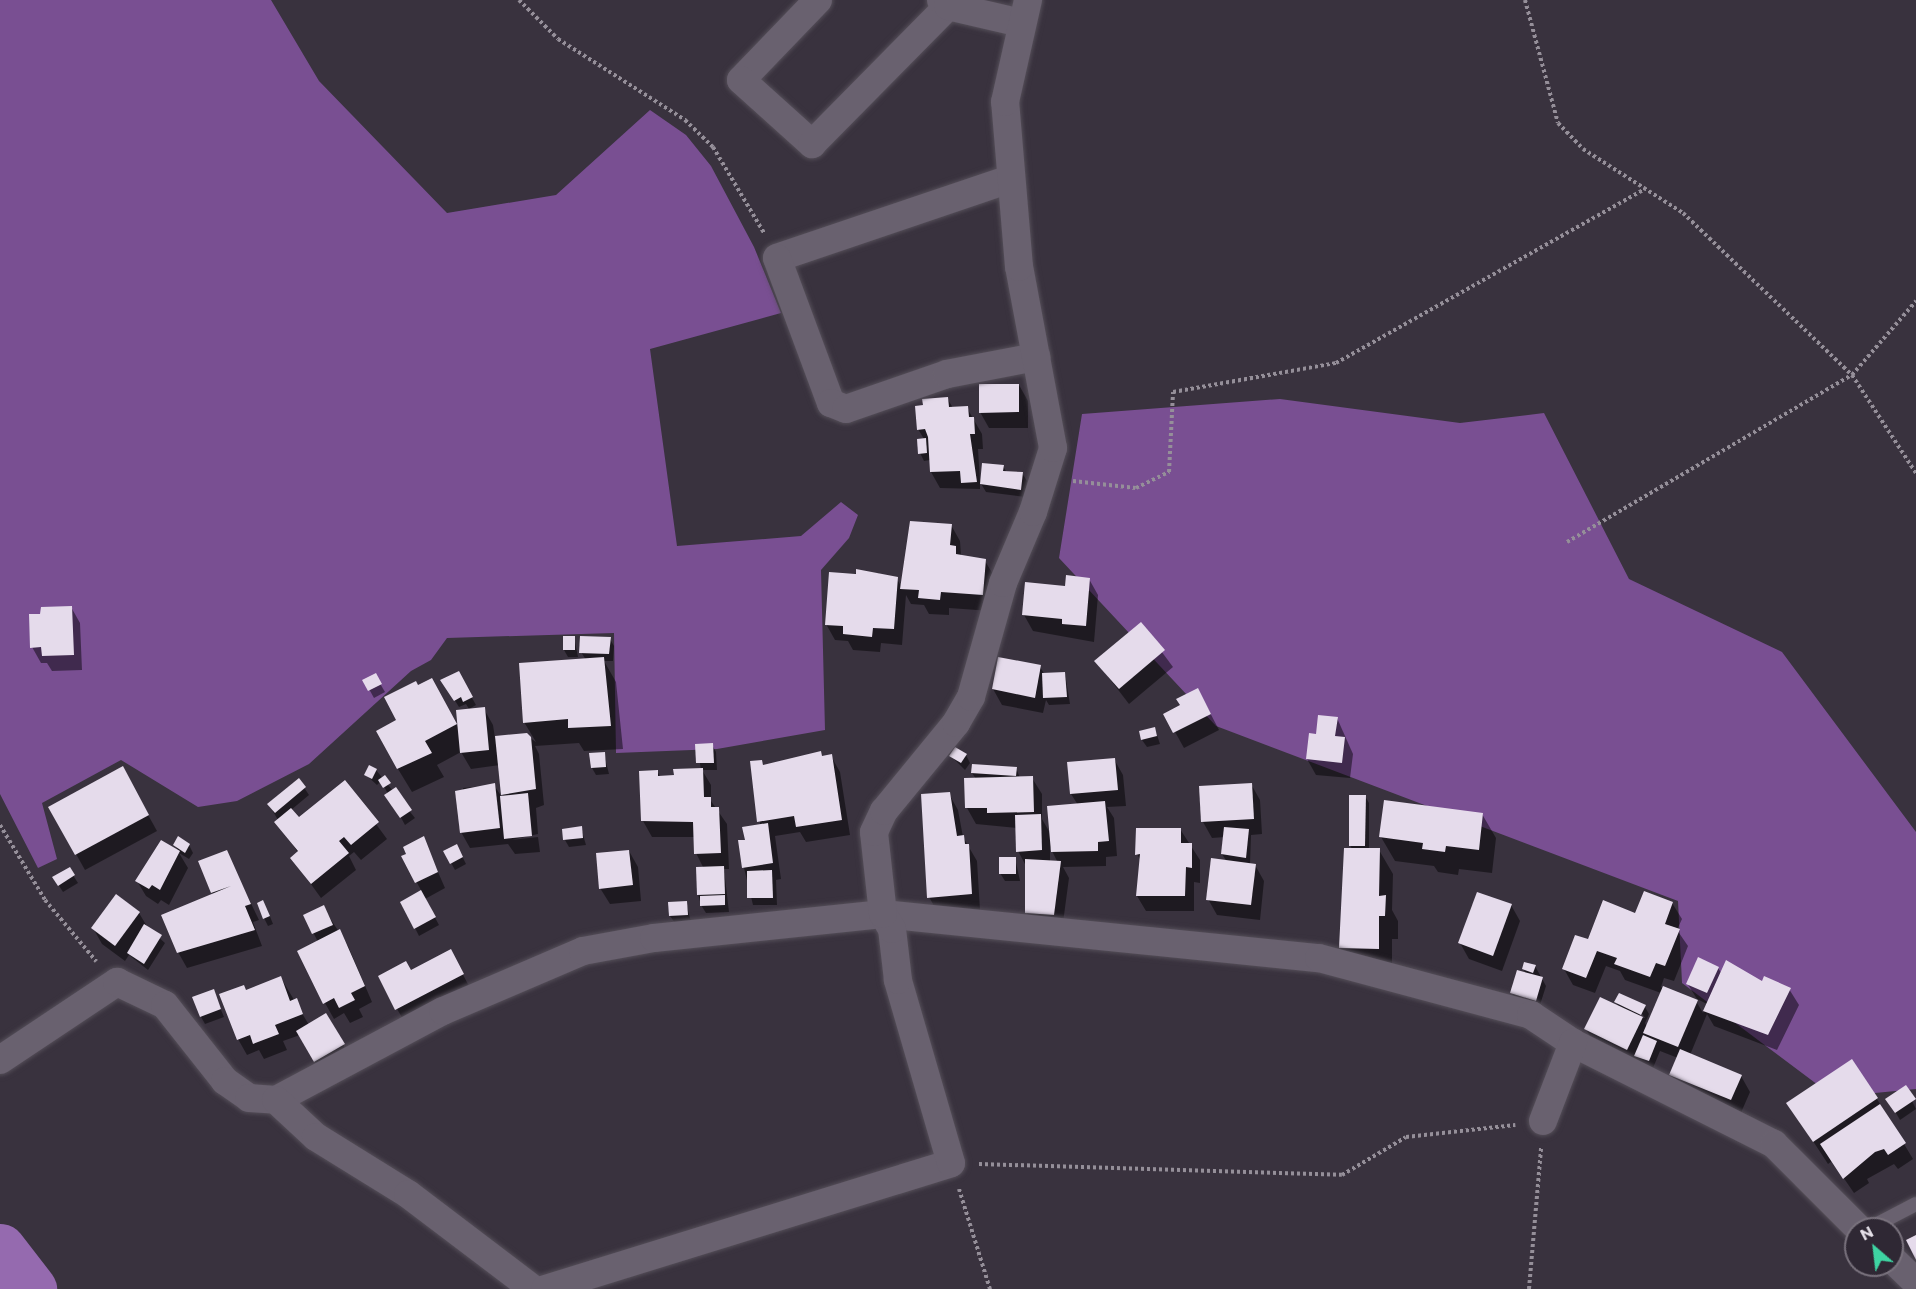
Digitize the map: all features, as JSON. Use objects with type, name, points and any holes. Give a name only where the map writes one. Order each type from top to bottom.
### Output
[{"type":"street","points":[[545,1289],[951,1163],[898,980],[892,929],[883,914],[874,832],[884,811],[956,723],[971,697],[1003,582],[1045,478],[1053,448],[1019,267],[1010,179],[1005,102],[1024,12],[944,3],[812,144],[741,80],[818,0]]},
{"type":"street","points":[[1010,179],[777,258],[831,403],[846,410],[947,374],[1036,357]]},
{"type":"street","points":[[4,1057],[117,982],[165,1005],[225,1081],[249,1098],[276,1100],[443,1011],[583,951],[654,938],[883,914],[1319,958],[1531,1015],[1573,1043],[1774,1144],[1847,1217]]},
{"type":"street","points":[[1543,1121],[1573,1043]]},
{"type":"street","points":[[276,1100],[316,1137],[408,1194],[533,1289]]},
{"type":"street","points":[[1904,1271],[1916,1282]]},
{"type":"lane","points":[[1891,1217],[1916,1204]]},
{"type":"path","points":[[519,0],[558,39],[685,120],[713,147],[747,199],[777,258]]},
{"type":"path","points":[[1525,0],[1558,123],[1583,149],[1683,213],[1852,375],[1916,473]]},
{"type":"path","points":[[1045,478],[1136,488],[1168,472],[1173,392],[1336,363],[1645,189]]},
{"type":"path","points":[[1567,542],[1852,375],[1916,301]]},
{"type":"path","points":[[0,825],[45,900],[84,951],[117,982]]},
{"type":"path","points":[[990,1289],[951,1163],[1342,1175],[1406,1137],[1543,1121],[1529,1289]]},
{"type":"shaded area","points":[[0,0],[271,0],[319,81],[447,213],[556,195],[650,110],[686,135],[711,166],[754,247],[781,313],[650,349],[677,546],[801,536],[841,502],[858,515],[849,538],[821,570],[825,730],[717,749],[616,753],[614,633],[447,638],[431,660],[411,671],[309,764],[237,801],[198,807],[121,760],[42,803],[57,859],[38,868],[0,794]]},
{"type":"shaded area","points":[[1280,399],[1460,423],[1544,413],[1629,579],[1782,652],[1916,832],[1916,1089],[1834,1097],[1682,983],[1678,901],[1216,726],[1059,558],[1082,414]]},
{"type":"building","points":[[979,384],[1019,384],[1019,412],[979,413]]},
{"type":"building","points":[[948,397],[949,407],[968,406],[969,417],[974,417],[975,434],[970,434],[977,482],[961,483],[960,471],[930,472],[928,437],[925,429],[917,430],[915,406],[923,405],[922,399]]},
{"type":"building","points":[[926,438],[927,453],[918,454],[917,439]]},
{"type":"building","points":[[982,463],[1004,465],[1003,471],[1023,472],[1021,490],[980,484]]},
{"type":"building","points":[[910,521],[952,524],[950,545],[956,546],[956,554],[986,559],[983,595],[941,592],[940,600],[918,598],[919,590],[900,589]]},
{"type":"building","points":[[856,569],[898,577],[894,629],[873,628],[872,637],[843,634],[843,626],[825,625],[829,572],[856,574]]},
{"type":"building","points":[[1066,575],[1090,578],[1086,626],[1062,624],[1062,619],[1022,615],[1025,582],[1065,586]]},
{"type":"building","points":[[72,606],[74,655],[42,656],[41,647],[30,648],[29,614],[40,614],[41,607]]},
{"type":"building","points":[[1141,622],[1165,650],[1119,689],[1094,661]]},
{"type":"building","points":[[563,636],[575,636],[575,650],[563,650]]},
{"type":"building","points":[[580,636],[611,637],[609,654],[579,653]]},
{"type":"building","points":[[604,657],[611,726],[568,728],[568,719],[523,723],[519,663]]},
{"type":"building","points":[[998,657],[1041,665],[1035,698],[992,689]]},
{"type":"building","points":[[459,671],[473,697],[463,702],[461,697],[454,701],[440,680]]},
{"type":"building","points":[[1065,672],[1067,697],[1043,698],[1042,673]]},
{"type":"building","points":[[376,673],[382,684],[368,691],[362,680]]},
{"type":"building","points":[[432,678],[457,724],[425,741],[432,753],[397,769],[376,731],[396,720],[384,697],[416,681],[418,685]]},
{"type":"building","points":[[1198,688],[1211,714],[1173,733],[1163,714],[1180,705],[1176,699]]},
{"type":"building","points":[[485,707],[489,750],[460,753],[456,710]]},
{"type":"building","points":[[1318,715],[1338,717],[1335,736],[1345,737],[1342,763],[1306,759],[1309,733],[1316,734]]},
{"type":"building","points":[[1155,727],[1157,736],[1141,740],[1139,731]]},
{"type":"building","points":[[527,733],[531,737],[536,789],[501,795],[495,736]]},
{"type":"building","points":[[713,743],[714,763],[696,763],[695,744]]},
{"type":"building","points":[[955,747],[967,754],[961,763],[949,756]]},
{"type":"building","points":[[821,751],[822,756],[832,754],[842,820],[796,827],[794,816],[757,822],[750,761],[762,760],[763,765]]},
{"type":"building","points":[[605,752],[606,767],[591,768],[589,753]]},
{"type":"building","points":[[1115,758],[1118,790],[1070,794],[1067,762]]},
{"type":"building","points":[[972,764],[1017,767],[1016,776],[971,773]]},
{"type":"building","points":[[369,765],[377,769],[372,779],[364,775]]},
{"type":"building","points":[[123,766],[149,815],[75,855],[48,807]]},
{"type":"building","points":[[703,768],[704,797],[711,797],[711,807],[719,807],[721,853],[694,854],[693,822],[641,821],[639,771],[658,770],[658,776],[674,775],[673,769]]},
{"type":"building","points":[[385,775],[391,783],[383,788],[378,780]]},
{"type":"building","points":[[1033,776],[1034,812],[987,813],[987,808],[965,808],[964,778]]},
{"type":"building","points":[[299,778],[306,787],[275,813],[267,804]]},
{"type":"building","points":[[345,780],[379,822],[351,845],[344,837],[339,841],[349,853],[311,884],[290,858],[298,851],[274,822],[291,808],[299,817]]},
{"type":"building","points":[[495,783],[500,828],[460,833],[455,791]]},
{"type":"building","points":[[1252,783],[1254,819],[1201,822],[1199,786]]},
{"type":"building","points":[[396,787],[412,810],[400,818],[384,795]]},
{"type":"building","points":[[950,792],[957,836],[964,835],[965,844],[969,844],[972,894],[927,898],[921,794]]},
{"type":"building","points":[[528,793],[532,836],[504,839],[500,796]]},
{"type":"building","points":[[1349,795],[1366,795],[1365,846],[1349,846]]},
{"type":"building","points":[[1384,800],[1483,813],[1479,850],[1446,846],[1445,852],[1422,849],[1423,843],[1379,837]]},
{"type":"building","points":[[1105,801],[1109,841],[1098,842],[1098,851],[1051,852],[1047,806]]},
{"type":"building","points":[[1041,814],[1042,850],[1016,852],[1015,815]]},
{"type":"building","points":[[768,823],[773,863],[742,868],[738,840],[745,840],[742,827]]},
{"type":"building","points":[[582,826],[583,838],[563,840],[562,829]]},
{"type":"building","points":[[1224,827],[1249,829],[1246,858],[1221,854]]},
{"type":"building","points":[[1136,828],[1181,828],[1181,843],[1192,843],[1192,868],[1186,867],[1185,896],[1136,896],[1140,854],[1135,855]]},
{"type":"building","points":[[178,836],[190,844],[185,853],[173,845]]},
{"type":"building","points":[[424,836],[438,872],[415,883],[401,856],[406,854],[403,847]]},
{"type":"building","points":[[161,840],[180,851],[160,890],[152,885],[149,889],[135,881]]},
{"type":"building","points":[[457,844],[463,857],[450,864],[443,851]]},
{"type":"building","points":[[1344,848],[1380,848],[1379,896],[1386,895],[1385,916],[1379,916],[1379,949],[1339,948]]},
{"type":"building","points":[[227,850],[251,904],[245,906],[255,930],[177,953],[161,915],[231,886],[211,893],[198,861]]},
{"type":"building","points":[[629,850],[633,885],[599,889],[596,853]]},
{"type":"building","points":[[999,857],[1016,857],[1016,874],[999,874]]},
{"type":"building","points":[[1211,858],[1256,864],[1251,905],[1206,900]]},
{"type":"building","points":[[1025,859],[1061,861],[1054,915],[1025,913]]},
{"type":"building","points":[[724,866],[725,894],[697,895],[696,867]]},
{"type":"building","points":[[70,867],[75,875],[58,886],[52,877]]},
{"type":"building","points":[[772,870],[773,898],[747,898],[747,871]]},
{"type":"building","points":[[421,890],[436,917],[414,929],[400,902]]},
{"type":"building","points":[[1644,891],[1673,902],[1665,924],[1680,929],[1665,966],[1656,963],[1650,977],[1614,964],[1617,958],[1597,951],[1586,978],[1562,969],[1575,935],[1588,939],[1603,900],[1635,913]]},
{"type":"building","points":[[1477,892],[1512,904],[1493,956],[1458,943]]},
{"type":"building","points":[[116,894],[140,912],[115,946],[91,928]]},
{"type":"building","points":[[725,895],[725,905],[700,906],[700,896]]},
{"type":"building","points":[[263,900],[270,916],[263,919],[257,903]]},
{"type":"building","points":[[687,901],[688,915],[669,916],[668,902]]},
{"type":"building","points":[[324,905],[333,925],[312,934],[303,915]]},
{"type":"building","points":[[144,924],[162,935],[144,964],[127,953]]},
{"type":"building","points":[[340,929],[365,986],[351,993],[355,1000],[339,1008],[334,998],[323,1004],[297,951]]},
{"type":"building","points":[[451,949],[464,974],[395,1010],[378,976],[406,961],[411,970]]},
{"type":"building","points":[[1698,957],[1719,967],[1707,993],[1686,984]]},
{"type":"building","points":[[1726,960],[1762,981],[1764,976],[1791,988],[1768,1035],[1703,1011]]},
{"type":"building","points":[[1524,962],[1536,965],[1533,973],[1522,969]]},
{"type":"building","points":[[1517,970],[1543,977],[1536,1001],[1510,993]]},
{"type":"building","points":[[281,976],[290,1001],[297,998],[303,1014],[275,1025],[279,1034],[253,1044],[250,1035],[237,1040],[219,994],[244,985],[246,990]]},
{"type":"building","points":[[1663,986],[1698,1000],[1678,1047],[1643,1033]]},
{"type":"building","points":[[214,989],[221,1009],[200,1017],[192,997]]},
{"type":"building","points":[[1619,993],[1646,1005],[1641,1015],[1614,1002]]},
{"type":"building","points":[[1600,997],[1643,1017],[1627,1050],[1584,1029]]},
{"type":"building","points":[[326,1013],[345,1044],[314,1062],[296,1031]]},
{"type":"building","points":[[1643,1035],[1657,1041],[1649,1061],[1634,1056]]},
{"type":"building","points":[[1680,1049],[1742,1075],[1731,1100],[1669,1075]]},
{"type":"building","points":[[1852,1059],[1878,1098],[1813,1142],[1786,1103]]},
{"type":"building","points":[[1906,1085],[1916,1099],[1895,1113],[1885,1099]]},
{"type":"building","points":[[1880,1104],[1906,1143],[1888,1155],[1884,1149],[1875,1152],[1843,1179],[1820,1144]]},
{"type":"building","points":[[1916,1235],[1916,1260],[1906,1240]]},
{"type":"waterway","points":[[0,1249],[31,1289]]}]
